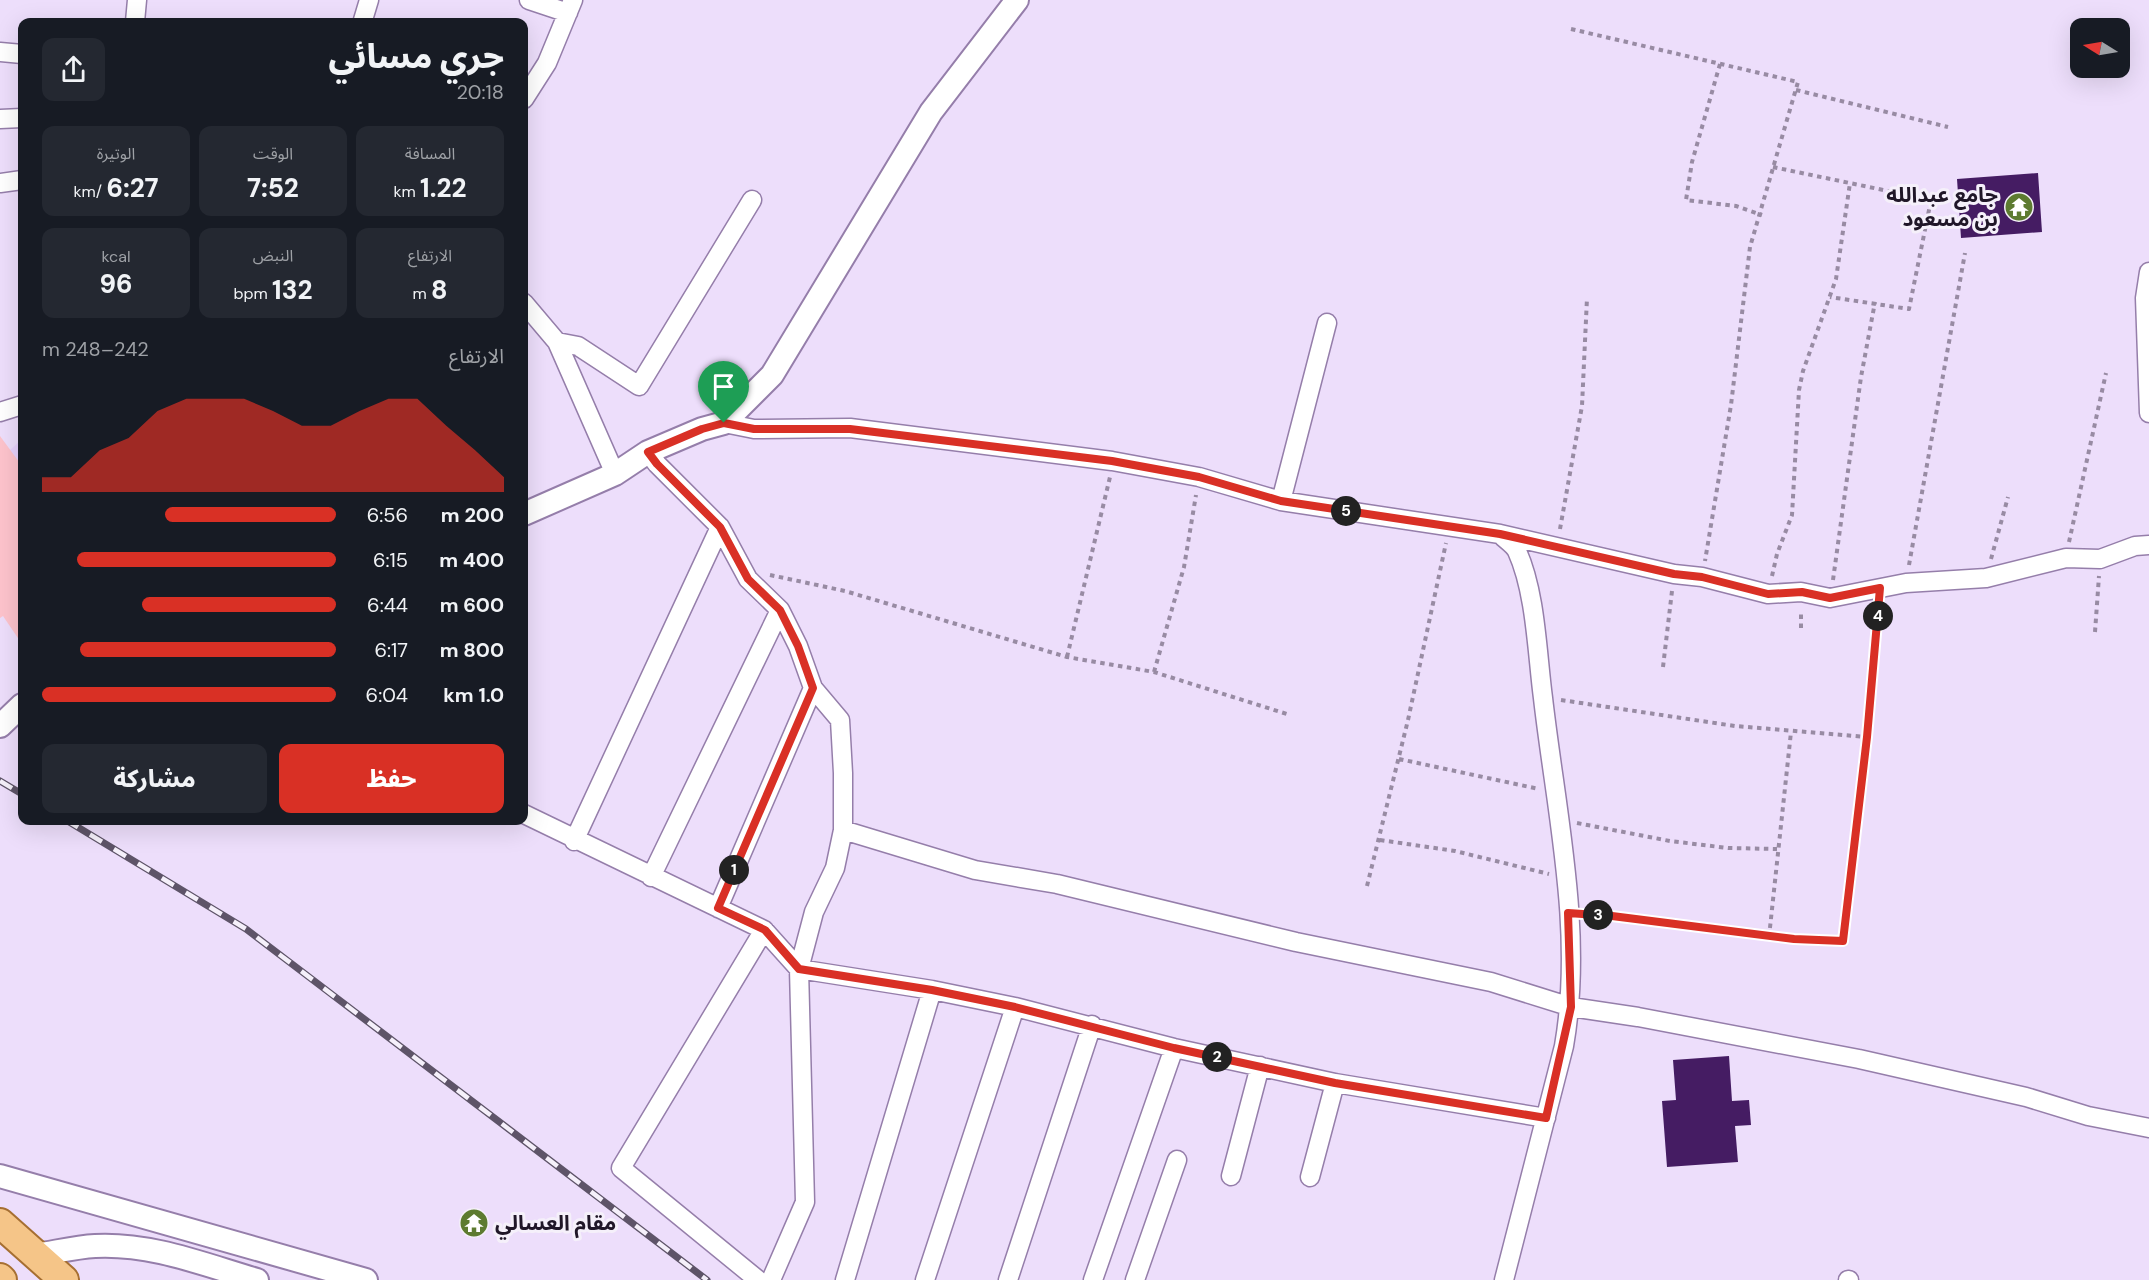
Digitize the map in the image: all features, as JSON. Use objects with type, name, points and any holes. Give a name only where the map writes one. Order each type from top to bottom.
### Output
[{"type":"main road","points":[[0,1223],[64,1280]]},
{"type":"street","points":[[135,18],[137,0]]},
{"type":"street","points":[[364,18],[369,0]]},
{"type":"street","points":[[528,93],[547,63],[570,6],[529,0]]},
{"type":"street","points":[[724,423],[772,375],[931,112],[1017,0]]},
{"type":"street","points":[[0,52],[18,54]]},
{"type":"street","points":[[0,119],[18,118]]},
{"type":"street","points":[[0,183],[18,181]]},
{"type":"street","points":[[557,342],[578,346],[639,386],[752,200]]},
{"type":"street","points":[[2149,272],[2145,298],[2149,413]]},
{"type":"street","points":[[528,308],[557,342],[615,474]]},
{"type":"street","points":[[1281,501],[1327,323]]},
{"type":"street","points":[[0,412],[18,406]]},
{"type":"street","points":[[528,512],[615,474],[648,452],[702,429],[724,423],[754,429],[850,429],[1112,461],[1199,477],[1281,501],[1500,534],[1674,574],[1702,577],[1768,594],[1802,592],[1830,598],[1906,583],[1986,578],[2066,558],[2100,559],[2135,546],[2149,545]]},
{"type":"street","points":[[648,452],[657,464],[720,527],[748,579],[780,610],[798,646],[813,688],[840,720],[843,830],[835,868],[814,912],[799,969],[805,1202],[771,1280]]},
{"type":"street","points":[[574,840],[720,527]]},
{"type":"street","points":[[1500,534],[1516,549],[1530,592],[1561,823],[1566,876],[1571,1007],[1546,1118],[1504,1280]]},
{"type":"street","points":[[651,877],[780,610]]},
{"type":"street","points":[[718,908],[813,688]]},
{"type":"street","points":[[528,816],[765,930],[799,969],[932,990],[1015,1007],[1174,1048],[1335,1083],[1546,1118]]},
{"type":"street","points":[[843,830],[975,870],[1057,884],[1296,942],[1491,982],[1571,1007],[1638,1017],[1859,1059],[2026,1097],[2088,1116],[2149,1128]]},
{"type":"street","points":[[758,1280],[621,1168],[765,930]]},
{"type":"street","points":[[846,1280],[932,990]]},
{"type":"street","points":[[925,1280],[1015,1007]]},
{"type":"street","points":[[1008,1280],[1092,1026]]},
{"type":"street","points":[[1093,1280],[1174,1048]]},
{"type":"street","points":[[1232,1176],[1260,1066]]},
{"type":"street","points":[[1310,1178],[1335,1083]]},
{"type":"street","points":[[1135,1280],[1177,1160]]},
{"type":"street","points":[[0,1176],[366,1280]]},
{"type":"street","points":[[0,1192],[50,1191]]},
{"type":"street","points":[[36,1255],[95,1246],[125,1246],[154,1251],[257,1280]]},
{"type":"path","points":[[1571,29],[1798,82],[1773,167],[1762,215],[1750,247],[1731,405],[1702,577]]},
{"type":"path","points":[[1720,64],[1692,162],[1686,200],[1736,206],[1762,215]]},
{"type":"path","points":[[1796,90],[1948,127]]},
{"type":"path","points":[[1773,167],[1932,200],[1909,309],[1875,302],[1830,297]]},
{"type":"path","points":[[1768,594],[1777,554],[1792,515],[1799,390],[1803,372],[1836,279],[1850,183]]},
{"type":"path","points":[[1906,583],[1965,253]]},
{"type":"path","points":[[1556,548],[1582,406],[1587,298]]},
{"type":"path","points":[[1830,598],[1861,377],[1875,302]]},
{"type":"path","points":[[2066,558],[2106,373]]},
{"type":"path","points":[[1067,657],[1109,490],[1112,461]]},
{"type":"path","points":[[1154,672],[1184,567],[1199,477]]},
{"type":"path","points":[[1986,578],[2008,496]]},
{"type":"path","points":[[1367,886],[1399,759],[1449,528]]},
{"type":"path","points":[[2095,632],[2100,559]]},
{"type":"path","points":[[748,579],[774,574],[845,591],[1067,657],[1154,672],[1290,715]]},
{"type":"path","points":[[1663,667],[1674,574]]},
{"type":"path","points":[[1568,913],[1612,916],[1769,937],[1843,941],[1867,737],[1880,588]]},
{"type":"path","points":[[1543,699],[1791,732],[1867,737]]},
{"type":"path","points":[[1769,937],[1791,732]]},
{"type":"path","points":[[1399,759],[1544,790],[1556,789]]},
{"type":"path","points":[[1561,823],[1604,827],[1670,841],[1728,848],[1777,849]]},
{"type":"path","points":[[1380,840],[1455,850],[1566,876]]},
{"type":"shaded area","points":[[0,436],[18,461],[18,638],[3,616],[0,618]]},
{"type":"shaded area","points":[[18,443],[18,461],[9,451]]},
{"type":"building","points":[[2038,173],[2042,232],[1961,238],[1957,179]]},
{"type":"building","points":[[1729,1056],[1732,1101],[1749,1100],[1751,1125],[1735,1126],[1738,1162],[1667,1167],[1662,1101],[1676,1100],[1673,1060]]},
{"type":"railway","points":[[0,781],[18,792]]},
{"type":"railway","points":[[74,825],[246,929],[707,1280]]},
{"type":"place","name":"جامع عبدالله بن مسعود","points":[[2019,207]]},
{"type":"place","name":"مقام العسالي","points":[[474,1223]]},
{"type":"route","points":[[724,423],[754,429],[850,429],[1112,461],[1199,477],[1281,501],[1500,534],[1674,574],[1702,577],[1768,594],[1802,592],[1830,598],[1880,588],[1867,737],[1843,941],[1724,932],[1612,916],[1568,913],[1571,1007],[1546,1118],[1335,1083],[1174,1048],[1015,1007],[932,990],[799,969],[765,930],[718,908],[813,688],[798,646],[780,610],[748,579],[720,527],[657,464],[648,452],[702,429],[724,423]]}]
